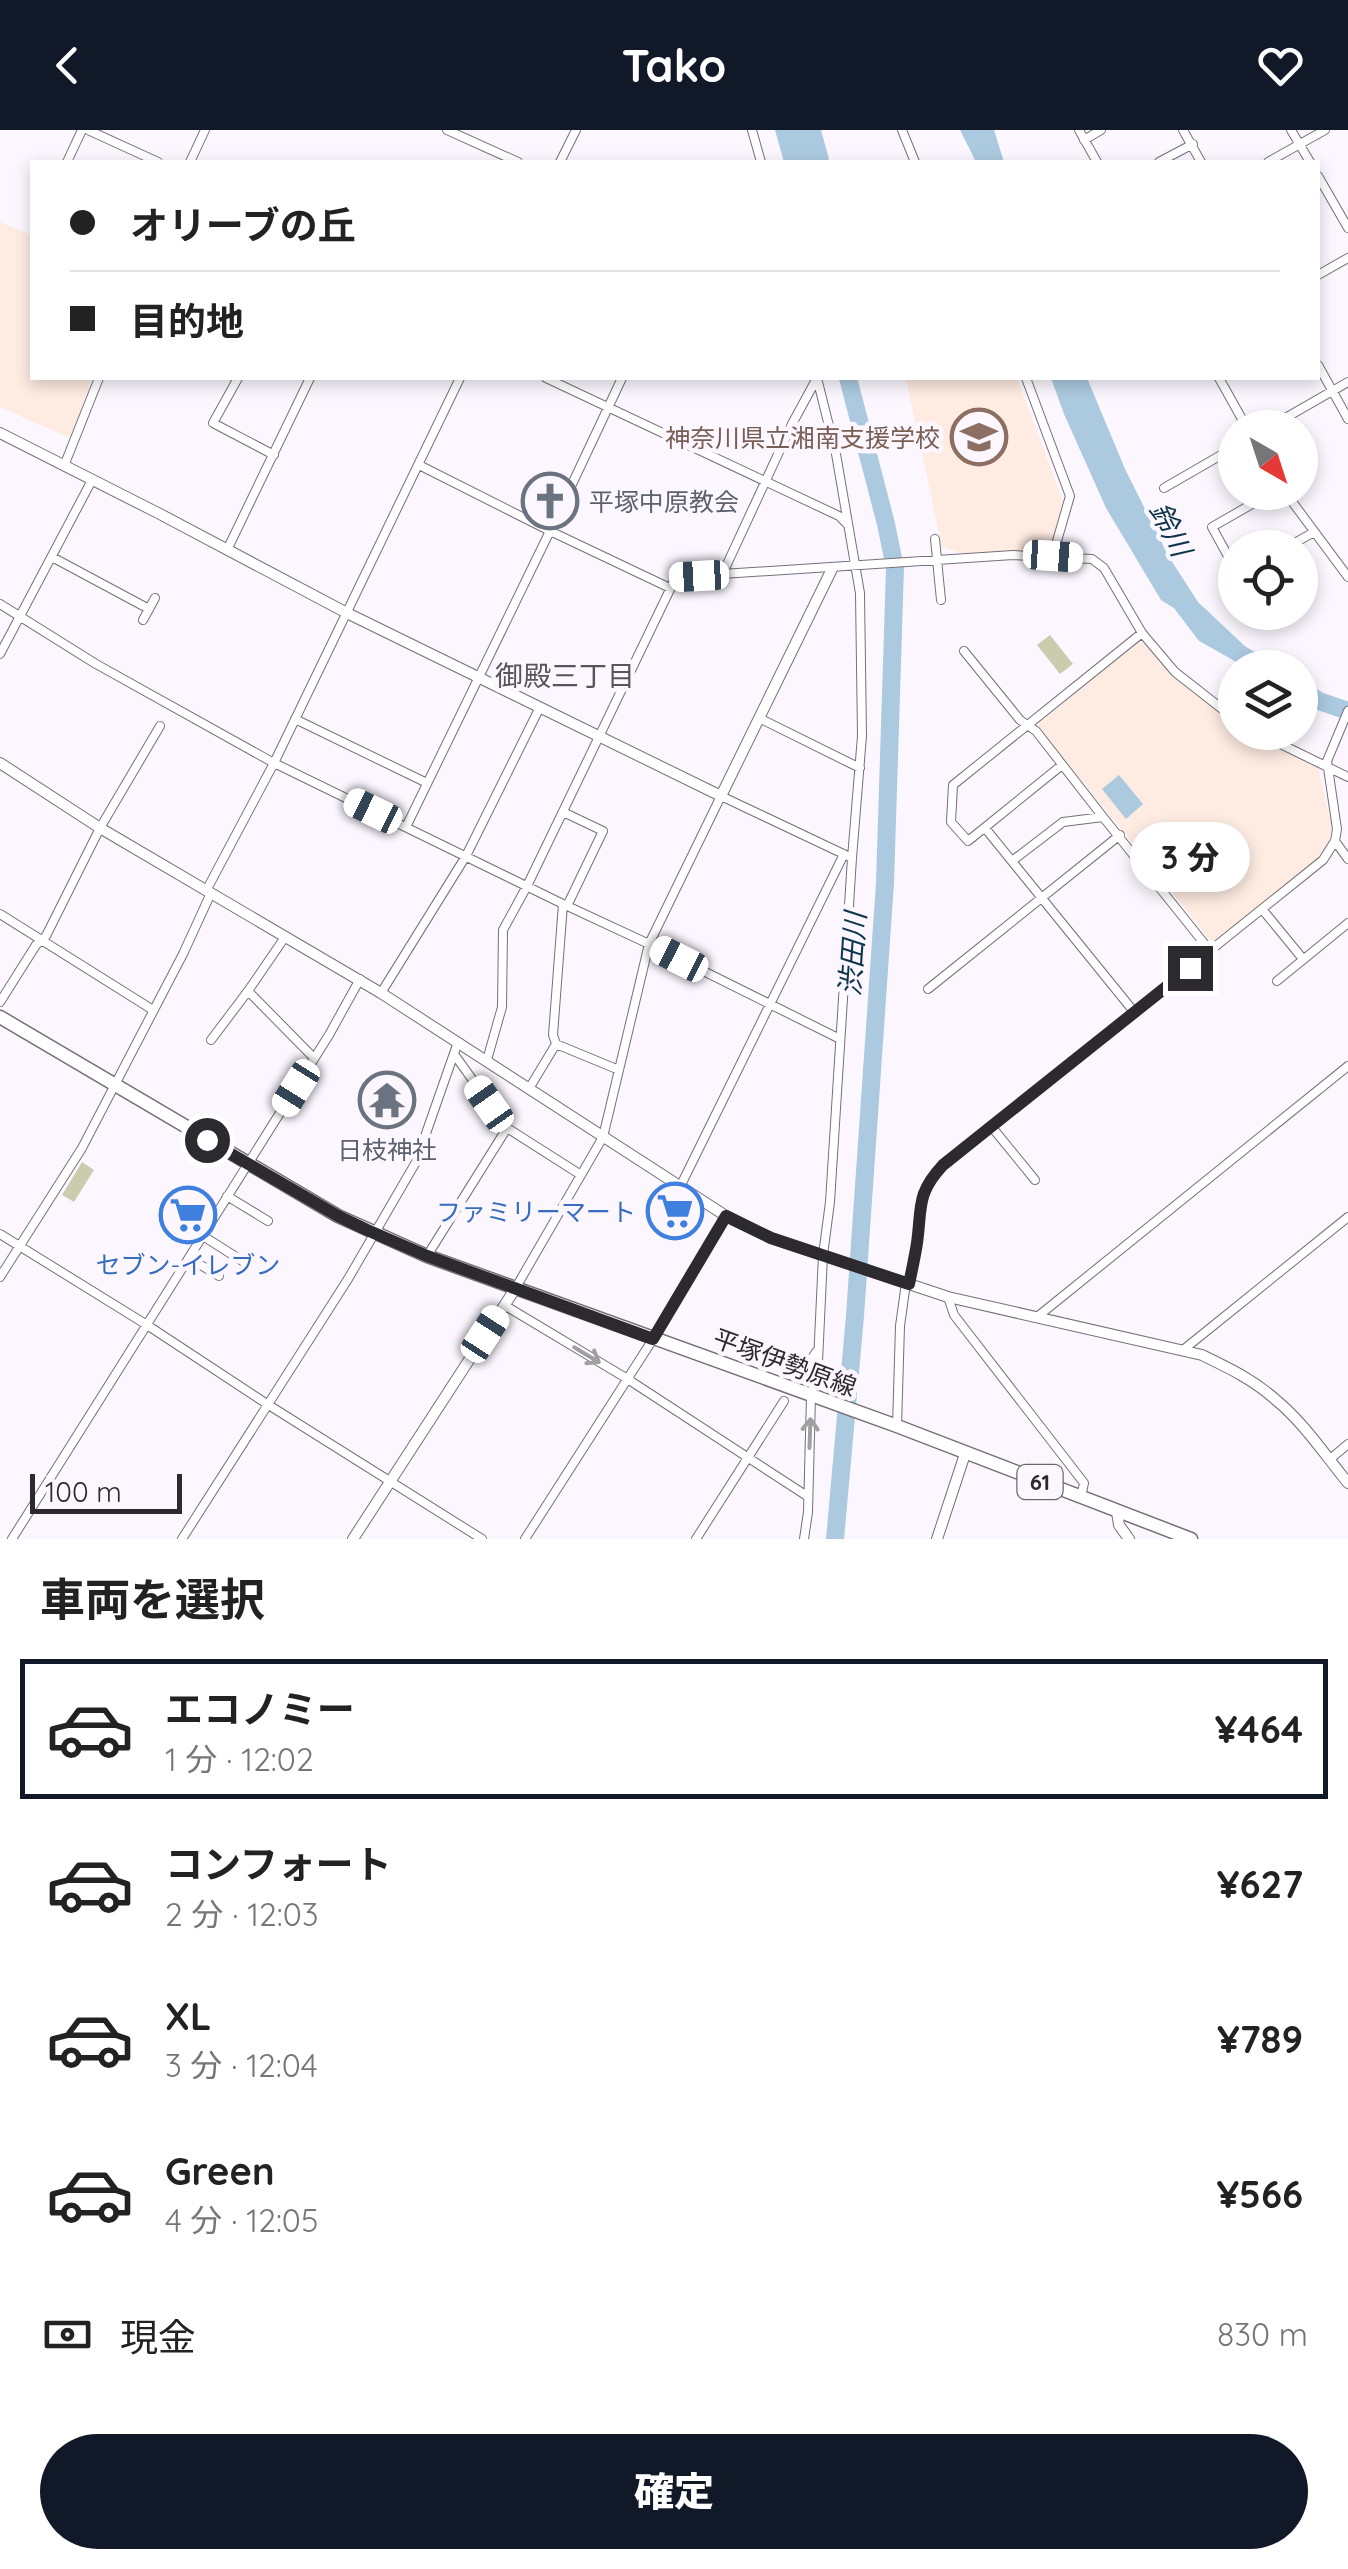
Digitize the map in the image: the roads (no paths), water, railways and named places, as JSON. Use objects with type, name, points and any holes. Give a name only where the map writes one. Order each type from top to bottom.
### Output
[{"type":"main road","name":"平塚伊勢原線","points":[[0,1017],[338,1216],[427,1256],[893,1425],[1191,1539]]},
{"type":"street","points":[[191,160],[205,130]]},
{"type":"street","points":[[447,130],[514,160]]},
{"type":"street","points":[[561,160],[576,130]]},
{"type":"street","points":[[752,130],[760,160]]},
{"type":"street","points":[[902,130],[914,160]]},
{"type":"street","points":[[1079,130],[1096,160]]},
{"type":"street","points":[[1084,140],[1101,130]]},
{"type":"street","points":[[1182,130],[1200,160]]},
{"type":"street","points":[[1291,130],[1309,160]]},
{"type":"street","points":[[1271,160],[1324,130]]},
{"type":"street","points":[[68,159],[91,131],[154,160]]},
{"type":"street","points":[[1163,160],[1192,144]]},
{"type":"street","points":[[1320,179],[1348,228]]},
{"type":"street","points":[[1320,275],[1348,258]]},
{"type":"street","points":[[1320,369],[1348,419]]},
{"type":"street","points":[[64,466],[98,380]]},
{"type":"street","points":[[237,380],[212,423],[274,455]]},
{"type":"street","points":[[227,550],[309,380]]},
{"type":"street","points":[[0,1277],[82,1148],[153,1010],[459,380]]},
{"type":"street","points":[[550,380],[839,516],[850,528]]},
{"type":"street","points":[[406,827],[621,380]]},
{"type":"street","points":[[722,575],[816,380]]},
{"type":"street","points":[[804,1539],[830,1202],[848,856],[862,736],[857,566],[818,380]]},
{"type":"street","points":[[1027,380],[1070,496],[1053,556]]},
{"type":"street","points":[[1220,380],[1237,410]]},
{"type":"street","points":[[1299,410],[1348,382]]},
{"type":"street","points":[[0,433],[347,613],[848,856]]},
{"type":"street","points":[[1164,488],[1218,457]]},
{"type":"street","points":[[419,465],[670,588]]},
{"type":"street","points":[[0,654],[92,480]]},
{"type":"street","points":[[1218,537],[1212,526],[1241,510]]},
{"type":"street","points":[[1318,537],[1348,577]]},
{"type":"street","points":[[936,538],[941,600]]},
{"type":"street","points":[[52,558],[149,609]]},
{"type":"street","points":[[487,1060],[502,1006],[503,930],[528,886],[676,577],[936,560],[1092,558],[1104,568],[1142,633],[1175,672],[1218,706]]},
{"type":"street","points":[[354,1539],[516,1289],[603,1137],[649,944],[832,568]]},
{"type":"street","points":[[143,620],[155,598]]},
{"type":"street","points":[[0,604],[96,664],[274,763],[840,1039]]},
{"type":"street","points":[[1062,765],[968,841],[951,822],[953,785],[1142,633]]},
{"type":"street","points":[[964,652],[1020,720],[1036,732],[1211,952]]},
{"type":"street","points":[[381,992],[466,856],[540,707]]},
{"type":"street","points":[[893,1425],[906,1283],[917,1240],[921,1198],[930,1179],[1323,860],[1335,842],[1337,830],[1327,764],[1348,711]]},
{"type":"street","points":[[759,718],[860,768]]},
{"type":"street","points":[[295,719],[427,784]]},
{"type":"street","points":[[0,1002],[46,936],[100,828],[160,726]]},
{"type":"street","points":[[1296,750],[1348,777]]},
{"type":"street","points":[[0,764],[100,828],[381,992],[456,1048],[487,1060],[726,1216],[771,1238],[948,1297],[1184,1350],[1234,1370],[1292,1415],[1348,1483]]},
{"type":"street","points":[[530,1087],[556,1044],[553,1034],[565,905],[603,832],[564,812]]},
{"type":"street","points":[[1012,861],[1063,822],[1103,817]]},
{"type":"street","points":[[985,828],[1135,1013]]},
{"type":"street","points":[[928,989],[1120,835]]},
{"type":"street","points":[[1335,842],[1348,860]]},
{"type":"street","points":[[680,1187],[848,856]]},
{"type":"street","points":[[1262,909],[1303,959]]},
{"type":"street","points":[[0,914],[153,1010]]},
{"type":"street","points":[[1277,981],[1348,923]]},
{"type":"street","points":[[210,1040],[284,936]]},
{"type":"street","points":[[12,1539],[360,980]]},
{"type":"street","points":[[248,991],[314,1058]]},
{"type":"street","points":[[556,1044],[618,1070]]},
{"type":"street","points":[[456,1048],[507,1128],[582,1176]]},
{"type":"street","points":[[182,1539],[376,1233],[416,1162],[456,1048]]},
{"type":"street","points":[[1038,1318],[1348,1066]]},
{"type":"street","points":[[991,1126],[1035,1180]]},
{"type":"street","points":[[427,1256],[507,1128]]},
{"type":"street","points":[[227,1196],[268,1222]]},
{"type":"street","points":[[525,1539],[653,1339],[726,1216]]},
{"type":"street","points":[[1184,1350],[1348,1217]]},
{"type":"street","points":[[0,1234],[148,1324],[482,1539]]},
{"type":"street","points":[[202,1236],[244,1262]]},
{"type":"street","points":[[189,1258],[218,1276]]},
{"type":"street","points":[[948,1297],[954,1315],[1084,1484],[1081,1497]]},
{"type":"street","points":[[504,1305],[626,1378],[807,1496]]},
{"type":"street","points":[[798,1379],[818,1349]]},
{"type":"street","points":[[696,1539],[784,1401]]},
{"type":"street","points":[[1329,1460],[1348,1444]]},
{"type":"street","points":[[937,1539],[964,1454]]},
{"type":"street","points":[[1117,1512],[1119,1525],[1129,1539]]},
{"type":"water","points":[[775,130],[821,130],[828,160],[783,160]]},
{"type":"water","points":[[960,130],[994,130],[1003,160],[975,160]]},
{"type":"water","points":[[1052,380],[1088,380],[1125,469],[1169,557],[1198,602],[1218,621],[1218,630],[1228,630],[1249,650],[1240,650],[1161,600],[1106,508]]},
{"type":"water","points":[[1119,775],[1143,804],[1126,819],[1102,789]]},
{"type":"waterway","name":"渋田川","points":[[835,1539],[885,883],[895,568],[849,380]]},
{"type":"waterway","name":"鈴川","points":[[1183,605],[1205,634],[1233,650]]},
{"type":"waterway","name":"鈴川","points":[[1318,700],[1348,711]]},
{"type":"place","name":"神奈川県立湘南支援学校","points":[[979,437]]},
{"type":"place","name":"平塚中原教会","points":[[550,501]]},
{"type":"place","name":"日枝神社","points":[[387,1100]]},
{"type":"place","name":"ファミリーマート","points":[[675,1211]]},
{"type":"place","name":"セブン-イレブン","points":[[188,1215]]},
{"type":"district","name":"御殿三丁目","points":[[565,675]]}]
